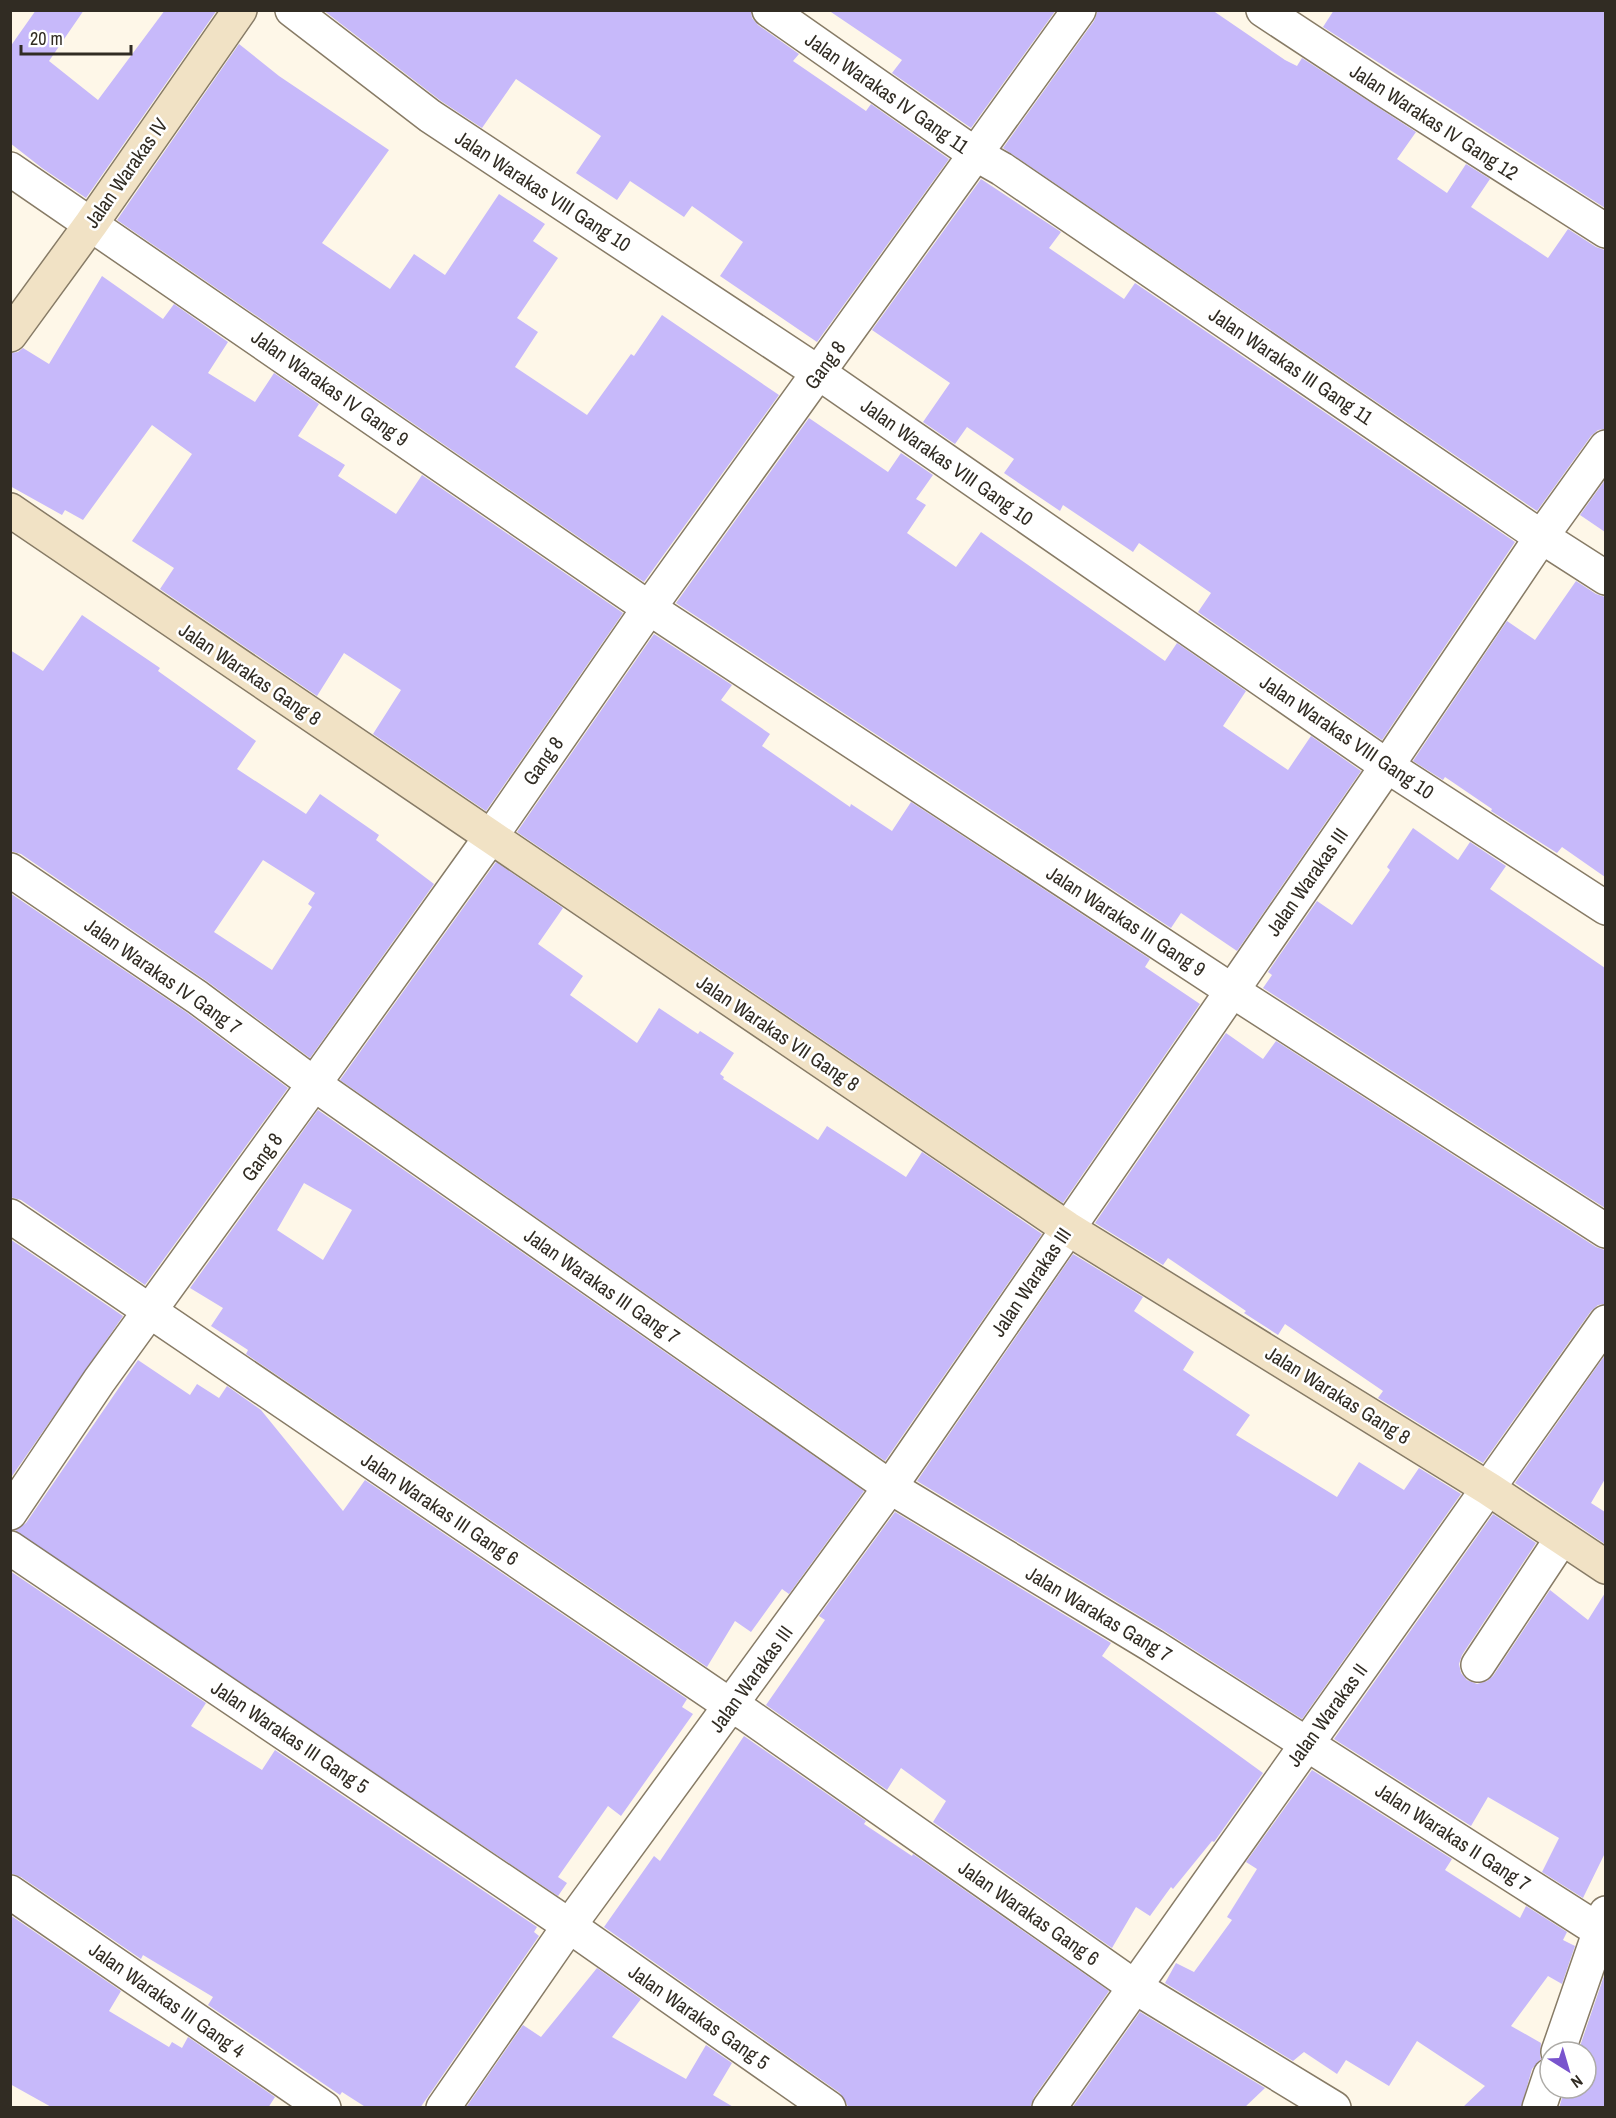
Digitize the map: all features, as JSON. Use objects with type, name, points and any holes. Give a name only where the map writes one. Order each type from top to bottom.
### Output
[{"type":"street","name":"Jalan Warakas IV","points":[[10,335],[91,224],[240,10]]},
{"type":"street","name":"Jalan Warakas VIII Gang 10","points":[[292,10],[430,116],[819,373],[1387,766],[1605,909]]},
{"type":"street","name":"Jalan Warakas IV Gang 11","points":[[769,10],[976,155]]},
{"type":"street","name":"Gang 8","points":[[10,1513],[99,1381],[490,838],[649,608],[1079,10]]},
{"type":"street","name":"Jalan Warakas IV Gang 12","points":[[1263,10],[1383,90],[1605,231]]},
{"type":"street","name":"Jalan Warakas III Gang 11","points":[[976,155],[1002,169],[1605,578]]},
{"type":"street","name":"Jalan Warakas IV Gang 9","points":[[10,169],[649,608]]},
{"type":"street","name":"Jalan Warakas III","points":[[443,2108],[569,1926],[890,1487],[1605,447]]},
{"type":"street","name":"Jalan Warakas Gang 8","points":[[10,510],[490,838]]},
{"type":"street","name":"Jalan Warakas III Gang 9","points":[[649,608],[1231,990],[1605,1231]]},
{"type":"street","name":"Jalan Warakas VII Gang 8","points":[[490,838],[1067,1228]]},
{"type":"street","name":"Jalan Warakas IV Gang 7","points":[[10,870],[197,998],[314,1084]]},
{"type":"street","name":"Jalan Warakas III Gang 7","points":[[314,1084],[890,1487]]},
{"type":"street","name":"Jalan Warakas III Gang 6","points":[[10,1216],[731,1706]]},
{"type":"street","name":"Jalan Warakas Gang 8","points":[[1067,1228],[1489,1488],[1605,1567]]},
{"type":"street","name":"Jalan Warakas II","points":[[1049,2108],[1605,1323]]},
{"type":"street","name":"Jalan Warakas Gang 7","points":[[890,1487],[1153,1646],[1306,1743]]},
{"type":"street","points":[[1478,1665],[1562,1538]]},
{"type":"street","name":"Jalan Warakas III Gang 5","points":[[10,1548],[569,1926]]},
{"type":"street","name":"Jalan Warakas Gang 6","points":[[731,1706],[746,1714],[1135,1987],[1334,2108]]},
{"type":"street","name":"Jalan Warakas II Gang 7","points":[[1306,1743],[1603,1922]]},
{"type":"street","name":"Jalan Warakas III Gang 4","points":[[10,1892],[324,2108]]},
{"type":"street","points":[[1562,2040],[1603,1922]]},
{"type":"street","name":"Jalan Warakas Gang 5","points":[[569,1926],[828,2108]]},
{"type":"building","points":[[36,10],[84,10],[49,61],[98,100],[165,10],[217,10],[86,198],[10,143],[10,47]]},
{"type":"building","points":[[323,10],[751,10],[752,18],[758,25],[799,54],[793,61],[866,111],[871,104],[949,159],[817,342],[720,276],[743,242],[692,206],[684,217],[630,181],[617,200],[576,173],[601,136],[516,79],[482,128],[441,101]]},
{"type":"building","points":[[828,10],[1056,10],[971,128],[892,73],[902,60]]},
{"type":"building","points":[[1098,10],[1212,10],[1285,60],[1297,66],[1302,58],[1416,132],[1397,159],[1447,193],[1466,164],[1490,179],[1471,207],[1548,258],[1568,229],[1596,247],[1605,250],[1605,429],[1598,430],[1591,436],[1537,511],[1003,148],[1094,21]]},
{"type":"building","points":[[1334,10],[1605,10],[1605,208],[1323,27]]},
{"type":"building","points":[[239,44],[279,76],[389,150],[322,243],[390,289],[414,254],[445,275],[499,194],[545,224],[533,241],[558,258],[517,318],[538,332],[515,367],[587,415],[631,354],[634,356],[662,315],[779,395],[644,582],[117,220]]},
{"type":"building","points":[[981,179],[1061,232],[1049,248],[1124,299],[1135,283],[1515,542],[1382,740],[1198,612],[1211,593],[1139,543],[1133,552],[1063,505],[1060,511],[1004,473],[1014,459],[967,427],[955,444],[923,422],[950,383],[872,330]]},
{"type":"building","points":[[102,276],[163,319],[174,304],[228,342],[208,373],[255,402],[274,373],[319,404],[298,436],[345,465],[338,476],[396,514],[422,475],[623,613],[486,811],[373,734],[401,690],[344,653],[317,696],[160,589],[174,568],[132,541],[192,454],[152,425],[83,520],[65,510],[62,515],[10,486],[10,353],[18,352],[23,348],[49,364]]},
{"type":"building","points":[[809,418],[888,472],[901,453],[933,475],[916,499],[926,505],[907,533],[956,567],[981,532],[1165,661],[1177,643],[1246,691],[1223,726],[1288,770],[1311,736],[1361,771],[1237,951],[1181,913],[1171,928],[676,603]]},
{"type":"building","points":[[1605,480],[1605,532],[1580,515]]},
{"type":"building","points":[[1576,581],[1605,597],[1605,877],[1562,847],[1557,853],[1491,811],[1492,809],[1445,777],[1443,780],[1413,761],[1507,621],[1535,640]]},
{"type":"building","points":[[82,615],[160,668],[158,671],[256,741],[237,769],[306,814],[320,794],[379,835],[376,840],[434,884],[310,1058],[208,982],[21,854],[10,851],[10,650],[43,671]],"holes":[[[263,860],[315,893],[308,904],[312,907],[272,970],[214,932]]]},
{"type":"building","points":[[654,634],[732,685],[721,700],[770,734],[762,746],[850,807],[851,804],[892,831],[911,802],[1150,959],[1145,967],[1200,1004],[1063,1203],[517,832]]},
{"type":"building","points":[[1413,828],[1458,860],[1470,842],[1506,866],[1490,889],[1605,968],[1605,1208],[1263,988],[1272,975],[1268,972],[1317,901],[1352,925],[1390,870],[1387,867]]},
{"type":"building","points":[[496,862],[563,908],[538,944],[583,976],[570,995],[637,1043],[659,1008],[698,1034],[700,1031],[734,1053],[720,1074],[724,1077],[723,1079],[818,1140],[827,1126],[906,1177],[922,1152],[1042,1234],[885,1461],[340,1080]]},
{"type":"building","points":[[10,893],[186,1012],[288,1088],[145,1285],[21,1200],[10,1197]]},
{"type":"building","points":[[1226,1033],[1263,1059],[1276,1041],[1596,1247],[1605,1250],[1605,1304],[1598,1305],[1591,1311],[1483,1463],[1378,1398],[1383,1391],[1285,1324],[1278,1335],[1168,1258],[1163,1265],[1095,1223]]},
{"type":"building","points":[[318,1110],[864,1491],[789,1594],[782,1589],[751,1632],[735,1621],[707,1667],[246,1354],[248,1350],[211,1326],[223,1308],[190,1288]],"holes":[[[304,1183],[352,1210],[323,1260],[277,1230]]]},
{"type":"building","points":[[10,1239],[123,1316],[10,1479]]},
{"type":"building","points":[[1073,1254],[1143,1297],[1134,1311],[1194,1352],[1183,1370],[1250,1415],[1236,1435],[1337,1497],[1359,1462],[1404,1490],[1419,1468],[1461,1494],[1302,1719],[1163,1630],[917,1481]]},
{"type":"building","points":[[1605,1355],[1605,1479],[1591,1503],[1605,1512],[1605,1544],[1515,1483]]},
{"type":"building","points":[[138,1360],[190,1395],[197,1384],[219,1398],[227,1386],[261,1410],[343,1511],[365,1480],[687,1699],[682,1707],[693,1714],[621,1816],[608,1806],[558,1877],[567,1883],[558,1896],[15,1531],[26,1523]]},
{"type":"building","points":[[895,1512],[1111,1643],[1102,1656],[1263,1773],[1214,1842],[1212,1841],[1173,1889],[1171,1887],[1150,1916],[1136,1907],[1112,1948],[933,1822],[946,1801],[901,1768],[887,1790],[766,1705],[825,1620],[819,1616]]},
{"type":"building","points":[[1493,1514],[1536,1543],[1462,1655],[1459,1664],[1461,1673],[1467,1680],[1477,1684],[1493,1676],[1550,1590],[1588,1620],[1605,1593],[1605,1853],[1583,1898],[1542,1872],[1559,1838],[1488,1797],[1471,1826],[1334,1739]]},
{"type":"building","points":[[10,1571],[206,1703],[191,1726],[262,1770],[275,1750],[537,1927],[534,1932],[539,1936],[420,2108],[367,2108],[342,2092],[340,2095],[208,2005],[213,1997],[143,1955],[141,1959],[21,1877],[10,1873]]},
{"type":"building","points":[[744,1736],[866,1821],[864,1824],[912,1856],[913,1854],[1109,1991],[1034,2097],[1030,2108],[849,2108],[840,2093],[604,1927],[654,1856],[660,1861]]},
{"type":"building","points":[[1312,1770],[1452,1859],[1445,1870],[1520,1918],[1526,1906],[1567,1932],[1563,1940],[1575,1946],[1562,1984],[1548,1976],[1511,2026],[1538,2041],[1538,2062],[1532,2069],[1521,2108],[1462,2108],[1485,2086],[1417,2041],[1389,2086],[1346,2060],[1337,2074],[1304,2052],[1293,2061],[1165,1983],[1176,1963],[1194,1972],[1232,1920],[1227,1917],[1257,1869],[1246,1862]]},
{"type":"building","points":[[10,1915],[121,1991],[109,2011],[169,2047],[172,2042],[182,2048],[188,2037],[275,2097],[268,2108],[53,2108],[10,2084]]},
{"type":"building","points":[[597,1968],[641,1999],[612,2037],[686,2079],[706,2045],[732,2063],[713,2095],[735,2108],[467,2106],[523,2025],[541,2037]]},
{"type":"building","points":[[1605,1973],[1605,2108],[1559,2108],[1561,2100],[1598,2100],[1598,2040],[1582,2040]]},
{"type":"building","points":[[1140,2012],[1265,2088],[1244,2108],[1072,2108]]}]
